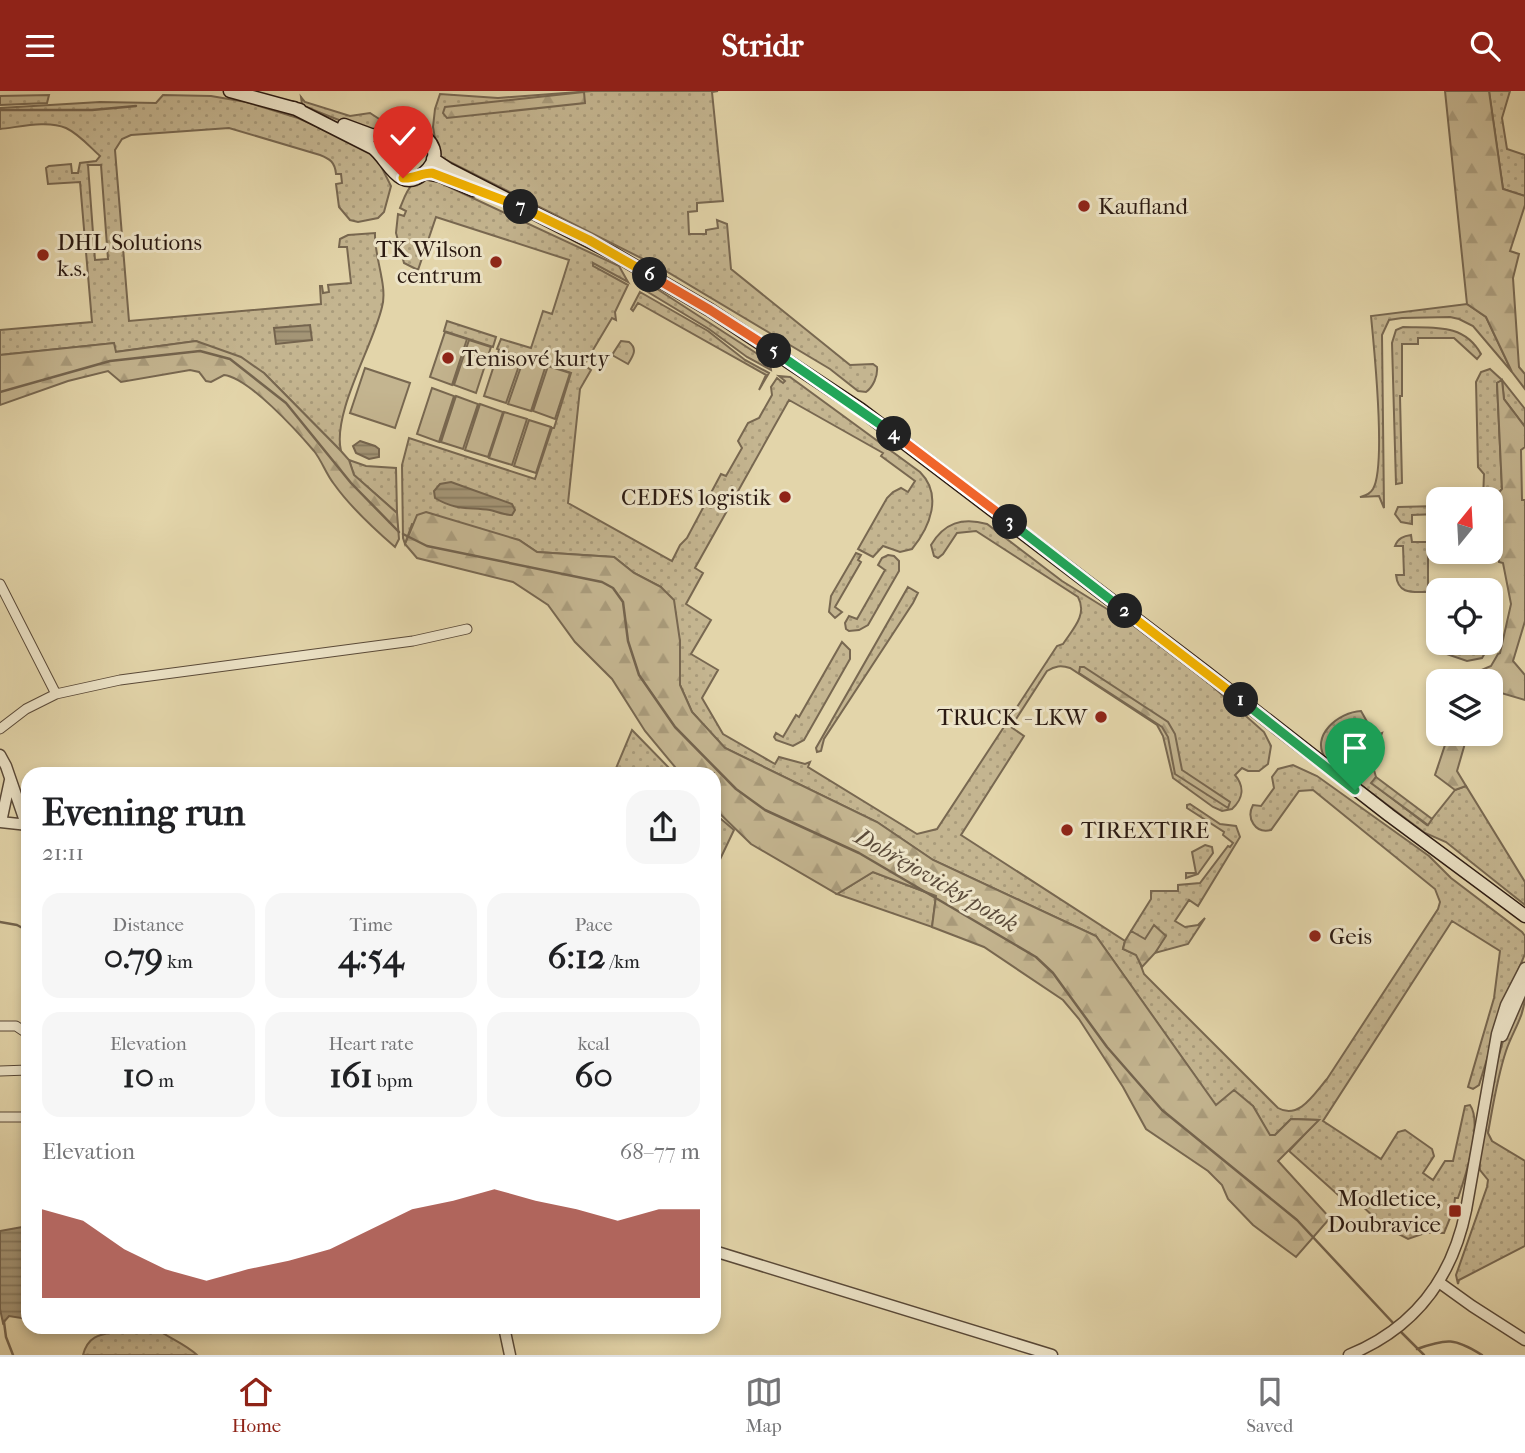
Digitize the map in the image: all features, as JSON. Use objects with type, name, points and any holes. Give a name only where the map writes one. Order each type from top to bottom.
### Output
[{"type":"main road","points":[[230,91],[294,108],[371,135],[391,137]]},
{"type":"main road","points":[[294,108],[366,144],[379,153],[393,173],[403,178],[414,178],[425,173],[441,176],[526,209]]},
{"type":"main road","points":[[385,161],[386,144],[391,137],[405,130],[420,132],[431,143],[433,159],[425,173]]},
{"type":"main road","points":[[433,159],[614,254],[710,310],[860,409],[1388,815],[1525,916]]},
{"type":"street","points":[[0,584],[56,694]]},
{"type":"street","points":[[0,729],[26,709],[56,694],[120,680],[413,641],[467,629]]},
{"type":"street","points":[[0,755],[21,808]]},
{"type":"street","points":[[10,779],[1,822],[21,824]]},
{"type":"street","points":[[1349,1355],[1367,1348],[1396,1329],[1440,1283],[1451,1262],[1462,1230],[1497,1034],[1506,1005],[1525,968]]},
{"type":"street","points":[[1492,1061],[1525,983]]},
{"type":"street","points":[[0,1026],[16,1026],[21,1029]]},
{"type":"street","points":[[0,1071],[21,1070]]},
{"type":"street","points":[[0,1117],[21,1117]]},
{"type":"street","points":[[721,1253],[1052,1355]]},
{"type":"street","points":[[1440,1283],[1525,1340]]},
{"type":"street","points":[[506,1334],[510,1355]]},
{"type":"green space","points":[[592,91],[718,91],[712,92],[723,201],[697,203],[697,211],[688,212],[689,234],[706,234],[706,230],[718,228],[717,220],[727,224],[731,269],[850,365],[873,364],[877,367],[876,378],[869,390],[858,391],[830,369],[659,267],[438,156],[433,127],[440,94],[498,98]]},
{"type":"green space","points":[[1445,91],[1489,91],[1503,189],[1525,196],[1525,205],[1510,251],[1519,254],[1513,278],[1519,367],[1525,374],[1525,389],[1512,372],[1486,317],[1467,304]]},
{"type":"green space","points":[[1489,91],[1510,91],[1502,118],[1507,149],[1525,155],[1525,196],[1503,189]]},
{"type":"green space","points":[[584,92],[585,103],[447,118],[443,113],[445,107]]},
{"type":"green space","points":[[49,95],[47,103],[0,105],[0,96]]},
{"type":"green space","points":[[163,95],[211,96],[246,102],[298,118],[374,152],[391,186],[384,212],[378,218],[358,222],[350,220],[339,207],[336,184],[342,183],[341,174],[336,174],[329,160],[229,128],[131,135],[122,139],[115,150],[129,321],[321,304],[320,286],[323,293],[329,292],[328,285],[351,283],[347,247],[339,247],[340,239],[348,235],[375,233],[382,281],[382,307],[342,418],[341,451],[264,373],[196,341],[115,352],[114,343],[0,355],[0,330],[92,322],[80,182],[48,184],[46,168],[71,164],[72,173],[78,173],[80,163],[96,161],[100,156],[75,134],[59,126],[33,125],[0,129],[0,108],[100,102],[156,103]],"holes":[[[88,165],[101,165],[108,259],[95,260]]]},
{"type":"green space","points":[[301,97],[305,102],[350,116],[370,113],[393,128],[385,131],[351,124],[306,107],[302,104]]},
{"type":"green space","points":[[432,179],[619,266],[628,282],[593,263],[593,266],[628,285],[615,312],[616,320],[612,318],[584,365],[591,370],[580,389],[568,503],[672,561],[721,474],[726,476],[742,448],[738,441],[748,423],[759,418],[772,395],[771,387],[777,378],[783,383],[785,381],[779,376],[790,377],[920,472],[927,481],[932,501],[929,521],[912,549],[900,552],[883,546],[873,557],[858,549],[887,498],[901,488],[908,492],[915,481],[881,456],[883,453],[789,400],[695,568],[703,573],[686,604],[711,620],[691,654],[718,670],[702,698],[723,734],[775,764],[779,757],[805,764],[810,762],[808,767],[917,834],[937,829],[1057,646],[1063,644],[1074,628],[1081,610],[1078,597],[976,531],[957,533],[943,554],[938,558],[934,556],[931,545],[948,527],[970,521],[987,524],[1062,581],[1144,632],[1211,685],[1264,732],[1271,746],[1268,764],[1259,771],[1242,768],[1235,775],[1241,788],[1239,801],[1232,809],[1222,811],[1173,778],[1163,736],[1157,725],[1070,668],[1055,667],[1047,671],[1011,727],[1024,736],[961,835],[1125,941],[1123,949],[1137,955],[1144,974],[1278,1108],[1293,1111],[1306,1104],[1327,1079],[1440,902],[1435,889],[1313,790],[1299,791],[1271,830],[1260,830],[1256,827],[1251,820],[1251,810],[1253,805],[1261,806],[1274,788],[1272,777],[1278,769],[1293,765],[1317,776],[1429,856],[1451,878],[1522,932],[1525,936],[1525,954],[1504,1004],[1479,1085],[1473,1089],[1468,1087],[1494,998],[1500,951],[1452,921],[1323,1121],[1381,1159],[1398,1132],[1405,1130],[1432,1149],[1434,1156],[1423,1173],[1433,1180],[1445,1161],[1453,1161],[1465,1106],[1470,1105],[1475,1124],[1472,1151],[1458,1198],[1455,1198],[1454,1206],[1450,1206],[1449,1212],[1452,1213],[1444,1233],[1425,1233],[1408,1239],[1383,1226],[1353,1197],[1346,1202],[1289,1151],[1318,1120],[1291,1119],[1275,1135],[1269,1135],[1253,1106],[1216,1106],[1096,936],[933,860],[877,822],[725,748],[692,712],[680,685],[680,641],[661,587],[634,573],[614,557],[537,552],[519,540],[412,524],[405,544],[402,465],[409,438],[535,479],[571,373],[497,349],[501,339],[531,348],[543,311],[552,314],[569,260],[436,217],[418,270],[404,263],[396,233],[398,214],[404,216],[406,211],[400,208],[410,187],[418,181]]},
{"type":"green space","points":[[654,287],[770,362],[771,370],[643,289]]},
{"type":"green space","points":[[640,292],[708,331],[745,360],[769,373],[759,390],[766,375],[638,303],[633,311],[631,309]]},
{"type":"green space","points":[[1467,304],[1486,317],[1512,372],[1473,326],[1459,319],[1450,317],[1389,320],[1382,335],[1384,508],[1379,496],[1360,497],[1373,489],[1379,457],[1371,316]]},
{"type":"green space","points":[[447,321],[496,337],[493,347],[444,331]]},
{"type":"green space","points":[[1403,327],[1437,328],[1457,332],[1474,344],[1481,354],[1477,359],[1454,338],[1418,338],[1418,344],[1402,344],[1402,483],[1396,484],[1392,343],[1396,330]]},
{"type":"green space","name":"Tenisové kurty","points":[[445,332],[467,339],[452,385],[430,377]]},
{"type":"green space","points":[[469,340],[491,347],[476,393],[454,385]]},
{"type":"green space","points":[[196,341],[241,357],[264,373],[341,451],[349,460],[354,475],[397,513],[399,539],[395,547],[348,501],[331,480],[314,451],[296,431],[259,395],[234,378],[224,375],[211,382],[206,381],[199,372],[190,370],[121,382],[108,371],[68,381],[0,405],[0,355],[114,343],[116,352]]},
{"type":"green space","points":[[621,341],[629,342],[634,350],[628,364],[612,355]]},
{"type":"green space","points":[[499,350],[522,357],[506,403],[484,396]]},
{"type":"green space","points":[[524,358],[546,365],[531,411],[508,404]]},
{"type":"green space","points":[[548,366],[570,373],[555,419],[533,411]]},
{"type":"green space","points":[[365,368],[410,383],[395,428],[350,413]]},
{"type":"green space","points":[[1490,369],[1502,380],[1525,409],[1525,427],[1504,399],[1502,381],[1497,383],[1502,487],[1483,487],[1484,474],[1478,467],[1476,382],[1481,372]]},
{"type":"green space","points":[[1502,380],[1504,399],[1525,427],[1525,447],[1521,450],[1522,500],[1525,500],[1525,621],[1513,661],[1525,675],[1525,700],[1503,694],[1503,669],[1484,669],[1491,666],[1497,655],[1503,655],[1503,640],[1511,604],[1503,563],[1503,487],[1497,383]]},
{"type":"green space","points":[[432,388],[454,396],[439,442],[417,434]]},
{"type":"green space","points":[[456,396],[478,404],[463,449],[441,442]]},
{"type":"green space","points":[[480,404],[503,412],[488,457],[465,450]]},
{"type":"green space","points":[[504,412],[527,419],[512,465],[489,458]]},
{"type":"green space","points":[[529,420],[551,427],[536,473],[514,466]]},
{"type":"green space","points":[[349,460],[366,466],[396,468],[397,513],[354,475]]},
{"type":"green space","points":[[1426,506],[1426,514],[1412,515],[1412,524],[1401,522],[1395,514],[1398,507]]},
{"type":"green space","points":[[426,512],[519,540],[537,552],[614,557],[634,573],[661,587],[674,600],[680,641],[680,685],[692,712],[725,748],[877,822],[933,860],[1096,936],[1216,1105],[1234,1090],[1253,1106],[1270,1135],[1275,1135],[1291,1119],[1319,1120],[1278,1161],[1330,1218],[1296,1257],[1253,1225],[1228,1199],[1222,1185],[1208,1171],[1146,1129],[1123,1087],[1079,1019],[1063,1000],[984,947],[932,927],[936,896],[873,872],[837,894],[751,844],[721,815],[721,767],[675,767],[645,731],[612,679],[575,642],[548,605],[513,582],[417,558],[405,544],[417,515]]},
{"type":"green space","points":[[1411,535],[1412,542],[1426,542],[1426,592],[1407,591],[1397,581],[1396,575],[1404,575],[1403,546],[1395,546],[1402,538]]},
{"type":"green space","points":[[856,553],[861,555],[858,560],[861,562],[835,607],[842,612],[835,618],[829,612],[831,596]]},
{"type":"green space","points":[[888,555],[899,561],[899,571],[868,625],[849,631],[845,623],[849,616],[857,619],[885,570],[878,565],[882,558]]},
{"type":"green space","points":[[908,587],[918,593],[913,603],[824,739],[821,751],[817,752],[816,748]]},
{"type":"green space","points":[[842,642],[850,650],[850,659],[804,740],[793,746],[776,740],[776,733],[783,737],[796,715],[799,717]]},
{"type":"green space","points":[[1449,655],[1484,655],[1482,658],[1467,661]]},
{"type":"green space","points":[[1080,667],[1084,667],[1168,722],[1175,734],[1182,770],[1230,802],[1228,808],[1175,774],[1168,737],[1162,727],[1079,673]]},
{"type":"green space","points":[[1361,711],[1375,736],[1382,733],[1372,763],[1376,777],[1372,783],[1427,825],[1455,790],[1466,786],[1525,882],[1525,905],[1446,842],[1425,833],[1326,759],[1321,742],[1329,727],[1352,712]]},
{"type":"green space","points":[[632,730],[668,767],[617,767]]},
{"type":"green space","points":[[1445,746],[1464,746],[1457,771],[1466,786],[1455,790],[1435,775]]},
{"type":"green space","points":[[1376,777],[1432,819],[1428,825],[1371,783]]},
{"type":"green space","points":[[1190,804],[1220,824],[1236,826],[1240,837],[1198,906],[1189,900],[1175,921],[1185,927],[1198,925],[1205,918],[1188,944],[1155,953],[1165,936],[1144,940],[1131,931],[1151,899],[1151,891],[1178,891],[1178,885],[1200,883],[1233,843],[1223,835],[1224,832],[1187,808]]},
{"type":"green space","points":[[721,819],[734,830],[721,857]]},
{"type":"green space","points":[[1205,845],[1212,847],[1213,853],[1198,874],[1186,878],[1186,873],[1196,873],[1192,852]]},
{"type":"green space","points":[[873,872],[936,896],[932,927],[837,894]]},
{"type":"green space","points":[[1154,925],[1166,936],[1142,967],[1136,955],[1123,949],[1125,941],[1131,931],[1145,939]]},
{"type":"green space","points":[[1525,994],[1521,1016],[1500,1071],[1488,1133],[1492,1141],[1525,1161],[1525,1246],[1459,1280],[1458,1284],[1456,1275],[1487,1187],[1488,1180],[1480,1170],[1479,1160],[1497,1062],[1503,1041]]},
{"type":"green space","points":[[165,1334],[197,1355],[83,1355],[86,1346],[97,1336]]},
{"type":"shaded area","points":[[310,325],[312,340],[276,344],[274,328]]},
{"type":"shaded area","points":[[360,441],[379,449],[379,457],[369,459],[356,453],[353,446]]},
{"type":"shaded area","points":[[451,482],[512,504],[515,510],[512,515],[456,507],[435,498],[434,491],[440,484]]},
{"type":"shaded area","points":[[21,1227],[21,1318],[9,1316],[3,1323],[0,1309],[0,1231]]},
{"type":"waterway","points":[[0,110],[92,110],[136,106]]},
{"type":"waterway","name":"Dobřejovický potok","points":[[0,392],[110,361],[200,351],[230,359],[286,403],[351,483],[399,532]]},
{"type":"waterway","name":"Dobřejovický potok","points":[[403,534],[427,546],[602,582],[613,588],[623,602],[628,641],[639,675],[675,727],[714,767]]},
{"type":"waterway","name":"Dobřejovický potok","points":[[721,774],[736,789],[765,810],[859,853],[1036,957],[1053,973],[1107,1047],[1162,1110],[1297,1220],[1395,1325]]},
{"type":"waterway","points":[[0,922],[21,927]]},
{"type":"waterway","points":[[4,1322],[13,1355]]},
{"type":"waterway","name":"Dobřejovický potok","points":[[1399,1330],[1424,1355]]},
{"type":"waterway","points":[[1417,1349],[1451,1341],[1465,1345],[1482,1355]]},
{"type":"place","name":"Kaufland","points":[[1084,206]]},
{"type":"place","name":"DHL Solutions k.s.","points":[[43,255]]},
{"type":"place","name":"TK Wilson centrum","points":[[496,262]]},
{"type":"place","name":"Tenisové kurty","points":[[448,358]]},
{"type":"place","name":"CEDES logistik","points":[[785,497]]},
{"type":"place","name":"TRUCK - LKW","points":[[1101,717]]},
{"type":"place","name":"TIREXTIRE","points":[[1067,830]]},
{"type":"place","name":"Geis","points":[[1315,936]]},
{"type":"place","name":"Modletice, Doubravice","points":[[1455,1211]]},
{"type":"route","points":[[403,178],[432,173],[526,209],[589,240],[710,310],[860,409],[1355,790]]}]
